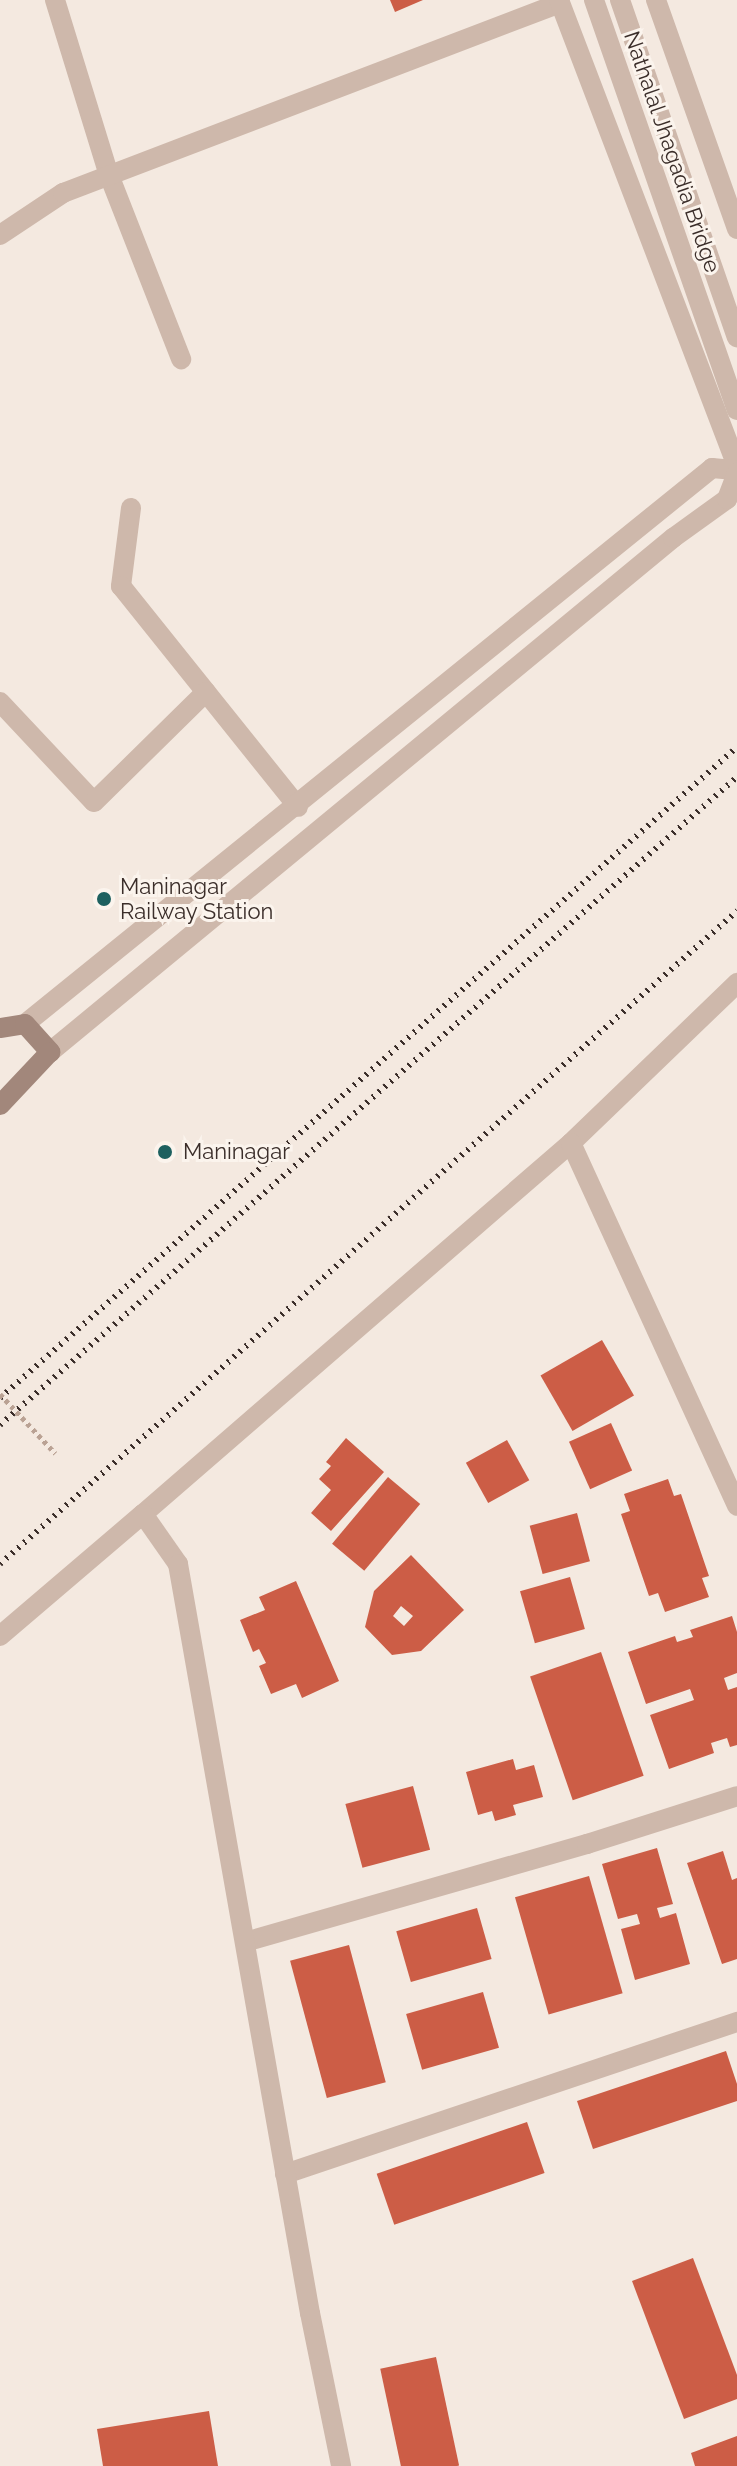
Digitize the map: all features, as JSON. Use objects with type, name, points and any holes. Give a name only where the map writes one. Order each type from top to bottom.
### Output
[{"type":"main road","points":[[0,1028],[25,1024],[50,1052],[0,1105]]},
{"type":"street","points":[[55,0],[109,175],[181,359]]},
{"type":"street","name":"Nathalal Jhagadia Bridge","points":[[594,0],[737,410]]},
{"type":"street","name":"Nathalal Jhagadia Bridge","points":[[620,0],[737,337]]},
{"type":"street","points":[[656,0],[737,229]]},
{"type":"street","points":[[0,235],[63,193],[559,1],[737,470],[727,499],[661,548],[50,1052]]},
{"type":"street","points":[[25,1024],[298,807],[712,468],[737,470]]},
{"type":"street","points":[[131,508],[121,586],[298,807]]},
{"type":"street","points":[[0,702],[94,802],[206,692]]},
{"type":"street","points":[[0,1636],[571,1143],[737,983]]},
{"type":"street","points":[[571,1143],[737,1506]]},
{"type":"street","points":[[143,1514],[178,1564],[285,2174],[341,2466]]},
{"type":"street","points":[[245,1942],[587,1844],[737,1796]]},
{"type":"street","points":[[285,2174],[737,2022]]},
{"type":"path","points":[[0,1394],[55,1453]]},
{"type":"building","points":[[390,0],[423,0],[395,12]]},
{"type":"building","points":[[602,1340],[634,1395],[573,1431],[541,1376]]},
{"type":"building","points":[[611,1423],[632,1471],[590,1489],[569,1442]]},
{"type":"building","points":[[346,1438],[384,1472],[331,1531],[311,1513],[331,1490],[319,1479],[331,1466],[326,1462]]},
{"type":"building","points":[[507,1440],[529,1480],[488,1503],[466,1463]]},
{"type":"building","points":[[388,1477],[420,1504],[364,1571],[332,1544]]},
{"type":"building","points":[[668,1479],[674,1496],[681,1494],[709,1576],[702,1578],[709,1597],[665,1612],[658,1593],[649,1596],[621,1514],[630,1511],[624,1494]]},
{"type":"building","points":[[577,1513],[590,1561],[543,1574],[530,1526]]},
{"type":"building","points":[[411,1555],[464,1610],[421,1651],[392,1655],[365,1627],[374,1591]],"holes":[[[401,1606],[413,1616],[404,1626],[393,1616]]]},
{"type":"building","points":[[570,1577],[585,1629],[535,1643],[520,1591]]},
{"type":"building","points":[[296,1581],[339,1681],[302,1698],[296,1684],[271,1694],[259,1666],[266,1663],[259,1649],[253,1652],[240,1620],[265,1610],[259,1597]]},
{"type":"building","points":[[732,1616],[737,1632],[737,1673],[724,1678],[728,1690],[737,1687],[737,1745],[730,1747],[727,1738],[711,1743],[714,1753],[669,1769],[650,1715],[694,1700],[690,1689],[646,1704],[628,1652],[675,1636],[677,1642],[693,1637],[690,1630]]},
{"type":"building","points":[[601,1652],[644,1776],[573,1800],[530,1676]]},
{"type":"building","points":[[513,1759],[516,1770],[534,1765],[543,1797],[513,1805],[516,1815],[495,1821],[492,1811],[478,1815],[466,1772]]},
{"type":"building","points":[[413,1786],[430,1850],[362,1868],[345,1804]]},
{"type":"building","points":[[657,1848],[673,1904],[657,1908],[660,1918],[676,1913],[690,1964],[635,1980],[621,1929],[640,1924],[637,1914],[618,1919],[602,1864]]},
{"type":"building","points":[[723,1851],[732,1880],[737,1878],[737,1959],[722,1964],[687,1863]]},
{"type":"building","points":[[589,1876],[623,1993],[549,2014],[515,1897]]},
{"type":"building","points":[[477,1908],[492,1959],[411,1982],[396,1931]]},
{"type":"building","points":[[349,1945],[386,2082],[327,2098],[290,1961]]},
{"type":"building","points":[[483,1992],[499,2048],[422,2070],[406,2014]]},
{"type":"building","points":[[726,2051],[737,2084],[737,2101],[593,2149],[577,2101]]},
{"type":"building","points":[[527,2122],[545,2173],[394,2225],[377,2174]]},
{"type":"building","points":[[693,2258],[737,2375],[737,2399],[684,2419],[632,2281]]},
{"type":"building","points":[[436,2357],[459,2466],[401,2466],[380,2369]]},
{"type":"building","points":[[209,2411],[218,2466],[103,2466],[97,2429]]},
{"type":"building","points":[[737,2436],[737,2466],[695,2466],[691,2453]]},
{"type":"railway","points":[[0,1398],[737,747]]},
{"type":"railway","points":[[0,1425],[737,777]]},
{"type":"railway","points":[[0,1564],[737,911]]},
{"type":"place","name":"Maninagar Railway Station","points":[[104,899]]},
{"type":"place","name":"Maninagar","points":[[165,1152]]}]
